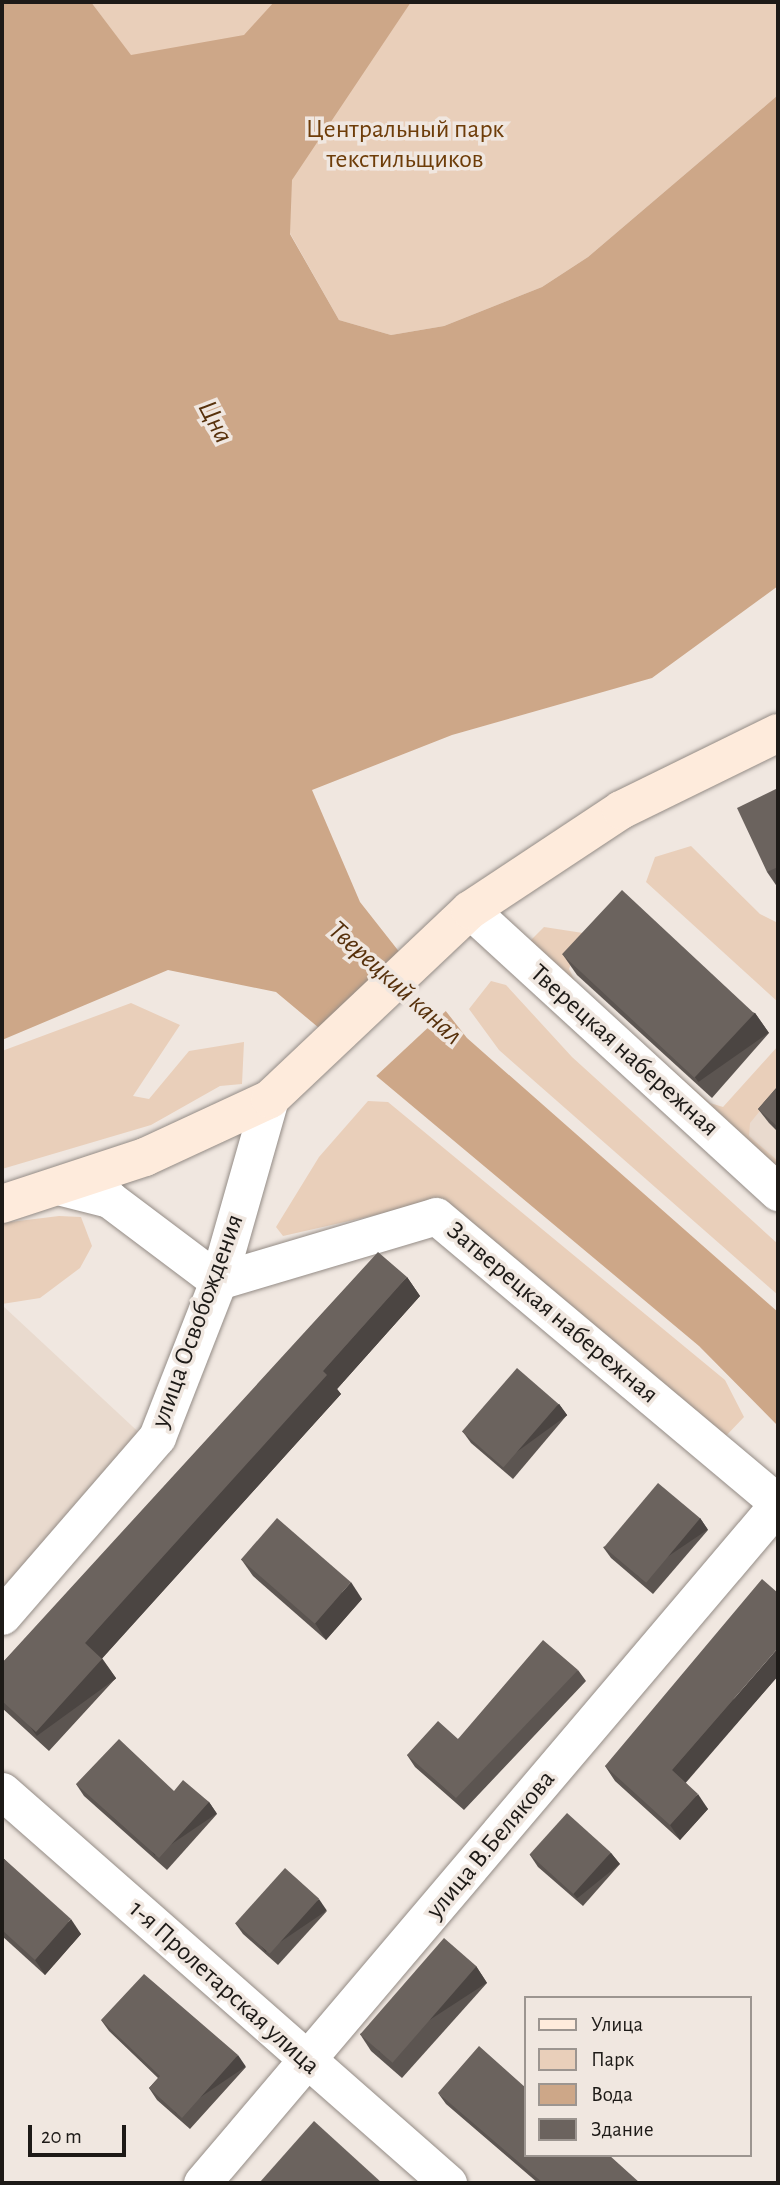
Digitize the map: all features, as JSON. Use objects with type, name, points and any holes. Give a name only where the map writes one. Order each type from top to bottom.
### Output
[{"type":"main road","points":[[2,1204],[62,1188],[200,1136],[270,1099],[470,910],[621,810],[778,733]]},
{"type":"street","name":"Тверецкая набережная","points":[[470,910],[778,1192]]},
{"type":"street","name":"улица Освобождения","points":[[2,1616],[157,1437],[218,1280],[270,1099]]},
{"type":"street","points":[[62,1188],[109,1199],[218,1280]]},
{"type":"street","name":"Затверецкая набережная","points":[[218,1280],[436,1216],[778,1503]]},
{"type":"street","name":"улица В.Белякова","points":[[202,2183],[307,2063],[778,1503]]},
{"type":"street","name":"1-я Пролетарская улица","points":[[2,1791],[307,2063],[448,2183]]},
{"type":"shaded area","points":[[778,1056],[778,1169],[720,1116]]},
{"type":"shaded area","points":[[2,1305],[146,1439],[2,1595]]},
{"type":"green space","name":"Центральный парк текстильщиков","points":[[91,2],[778,2],[778,95],[588,257],[542,287],[444,326],[391,335],[339,320],[265,189],[131,56]]},
{"type":"green space","points":[[691,846],[760,914],[778,923],[778,1002],[646,882],[655,857]]},
{"type":"green space","points":[[544,927],[583,933],[569,969],[578,987],[710,1103],[723,1107],[778,1046],[778,1089],[750,1123],[749,1136],[778,1161],[778,1189],[527,944]]},
{"type":"green space","points":[[491,981],[506,985],[572,1057],[778,1244],[778,1295],[499,1050],[469,1009]]},
{"type":"green space","points":[[131,1003],[180,1025],[133,1096],[149,1099],[189,1051],[244,1042],[242,1084],[220,1086],[151,1125],[2,1169],[2,1051]]},
{"type":"green space","points":[[368,1101],[388,1102],[725,1380],[744,1417],[724,1438],[411,1207],[283,1236],[276,1227],[319,1157]]},
{"type":"green space","points":[[59,1216],[81,1217],[92,1246],[80,1268],[40,1298],[2,1304],[2,1223]]},
{"type":"water","points":[[2,2],[91,2],[131,55],[244,35],[274,2],[411,2],[292,180],[290,234],[339,320],[391,335],[444,326],[542,287],[588,257],[778,95],[778,586],[652,678],[452,735],[312,790],[360,902],[467,1038],[778,1312],[778,1426],[699,1346],[276,992],[168,970],[2,1040]]},
{"type":"pier","points":[[411,964],[448,1009],[374,1078],[326,1038]]},
{"type":"building","points":[[778,788],[778,867],[767,872],[737,808]]},
{"type":"building","points":[[622,890],[754,1013],[694,1078],[562,954]]},
{"type":"building","points":[[778,1086],[778,1127],[758,1109]]},
{"type":"building","points":[[378,1252],[407,1277],[323,1371],[327,1375],[85,1643],[102,1659],[36,1732],[2,1701],[2,1663]]},
{"type":"building","points":[[517,1368],[559,1404],[503,1467],[462,1431]]},
{"type":"building","points":[[658,1483],[700,1518],[646,1583],[604,1547]]},
{"type":"building","points":[[277,1518],[351,1582],[315,1624],[241,1560]]},
{"type":"building","points":[[762,1579],[778,1593],[778,1648],[672,1770],[698,1794],[670,1825],[605,1766]]},
{"type":"building","points":[[543,1640],[578,1670],[456,1798],[407,1755],[438,1721],[458,1739]]},
{"type":"building","points":[[119,1739],[174,1791],[183,1780],[209,1802],[159,1858],[76,1784]]},
{"type":"building","points":[[567,1813],[611,1852],[573,1894],[530,1855]]},
{"type":"building","points":[[2,1857],[71,1919],[35,1960],[2,1930]]},
{"type":"building","points":[[285,1868],[319,1899],[270,1954],[235,1923]]},
{"type":"building","points":[[444,1938],[476,1966],[392,2063],[360,2035]]},
{"type":"building","points":[[144,1974],[238,2055],[182,2118],[149,2088],[160,2076],[101,2020]]},
{"type":"building","points":[[479,2046],[524,2086],[524,2157],[611,2157],[640,2183],[543,2183],[438,2093]]},
{"type":"building","points":[[314,2121],[382,2183],[260,2182]]},
{"type":"water label","name":"Цна","points":[[215,422]]},
{"type":"water label","name":"Тверецкий канал","points":[[395,983]]}]
